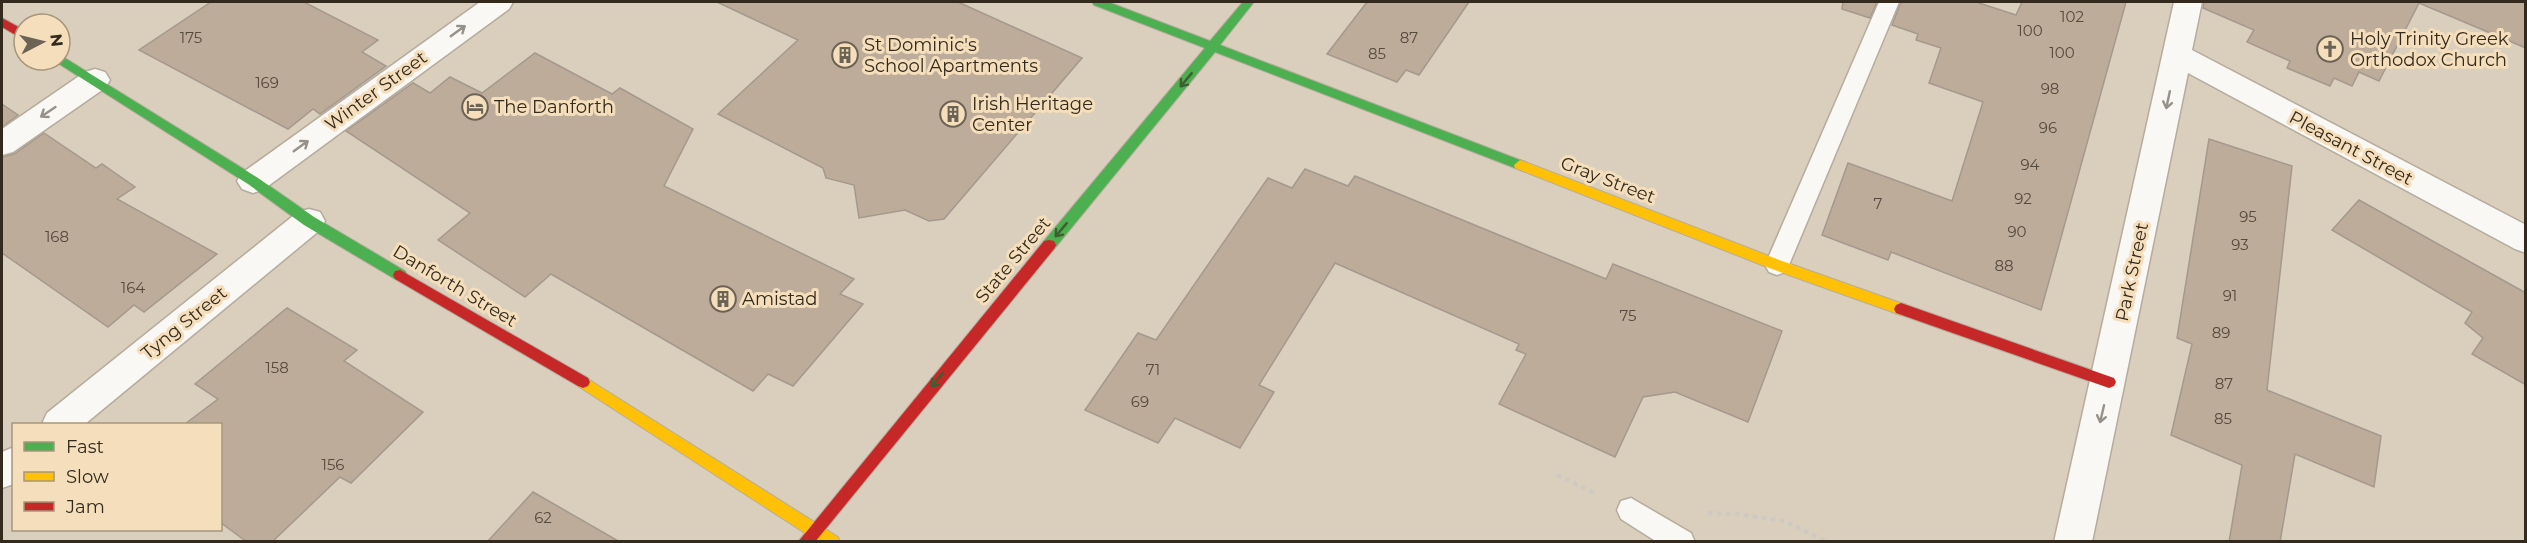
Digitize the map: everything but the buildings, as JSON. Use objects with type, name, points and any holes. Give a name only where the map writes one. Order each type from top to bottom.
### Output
[{"type":"street","name":"Winter Street","points":[[253,181],[499,2]]},
{"type":"street","name":"Gray Street","points":[[1098,2],[1777,265],[2109,382]]},
{"type":"street","name":"State Street","points":[[805,542],[1249,2]]},
{"type":"street","name":"Park Street","points":[[2073,542],[2109,382],[2188,2]]},
{"type":"street","name":"Pleasant Street","points":[[2177,55],[2526,240]]},
{"type":"street","name":"Danforth Street","points":[[72,66],[253,181],[309,221],[591,387],[833,542]]},
{"type":"street","points":[[2,144],[95,80]]},
{"type":"street","name":"Tyng Street","points":[[61,423],[309,221]]},
{"type":"lane","points":[[1777,265],[1889,2]]},
{"type":"lane","points":[[1631,510],[1681,542]]},
{"type":"traffic: fast","points":[[1098,2],[1520,165]]},
{"type":"traffic: fast","points":[[1049,245],[1249,2]]},
{"type":"traffic: fast","points":[[72,67],[253,181],[309,221],[400,275]]},
{"type":"traffic: slow","points":[[1520,165],[1777,265],[1901,309]]},
{"type":"traffic: slow","points":[[583,382],[833,542]]},
{"type":"traffic: jam","points":[[2,22],[12,28]]},
{"type":"traffic: jam","points":[[805,542],[1049,245]]},
{"type":"traffic: jam","points":[[400,275],[583,382]]},
{"type":"traffic: jam","points":[[1901,309],[2109,382]]},
{"type":"place","name":"Holy Trinity Greek Orthodox Church","points":[[2330,49]]},
{"type":"place","name":"St Dominic's School Apartments","points":[[845,55]]},
{"type":"place","name":"The Danforth","points":[[475,107]]},
{"type":"place","name":"Irish Heritage Center","points":[[953,114]]},
{"type":"place","name":"Amistad","points":[[723,299]]}]
